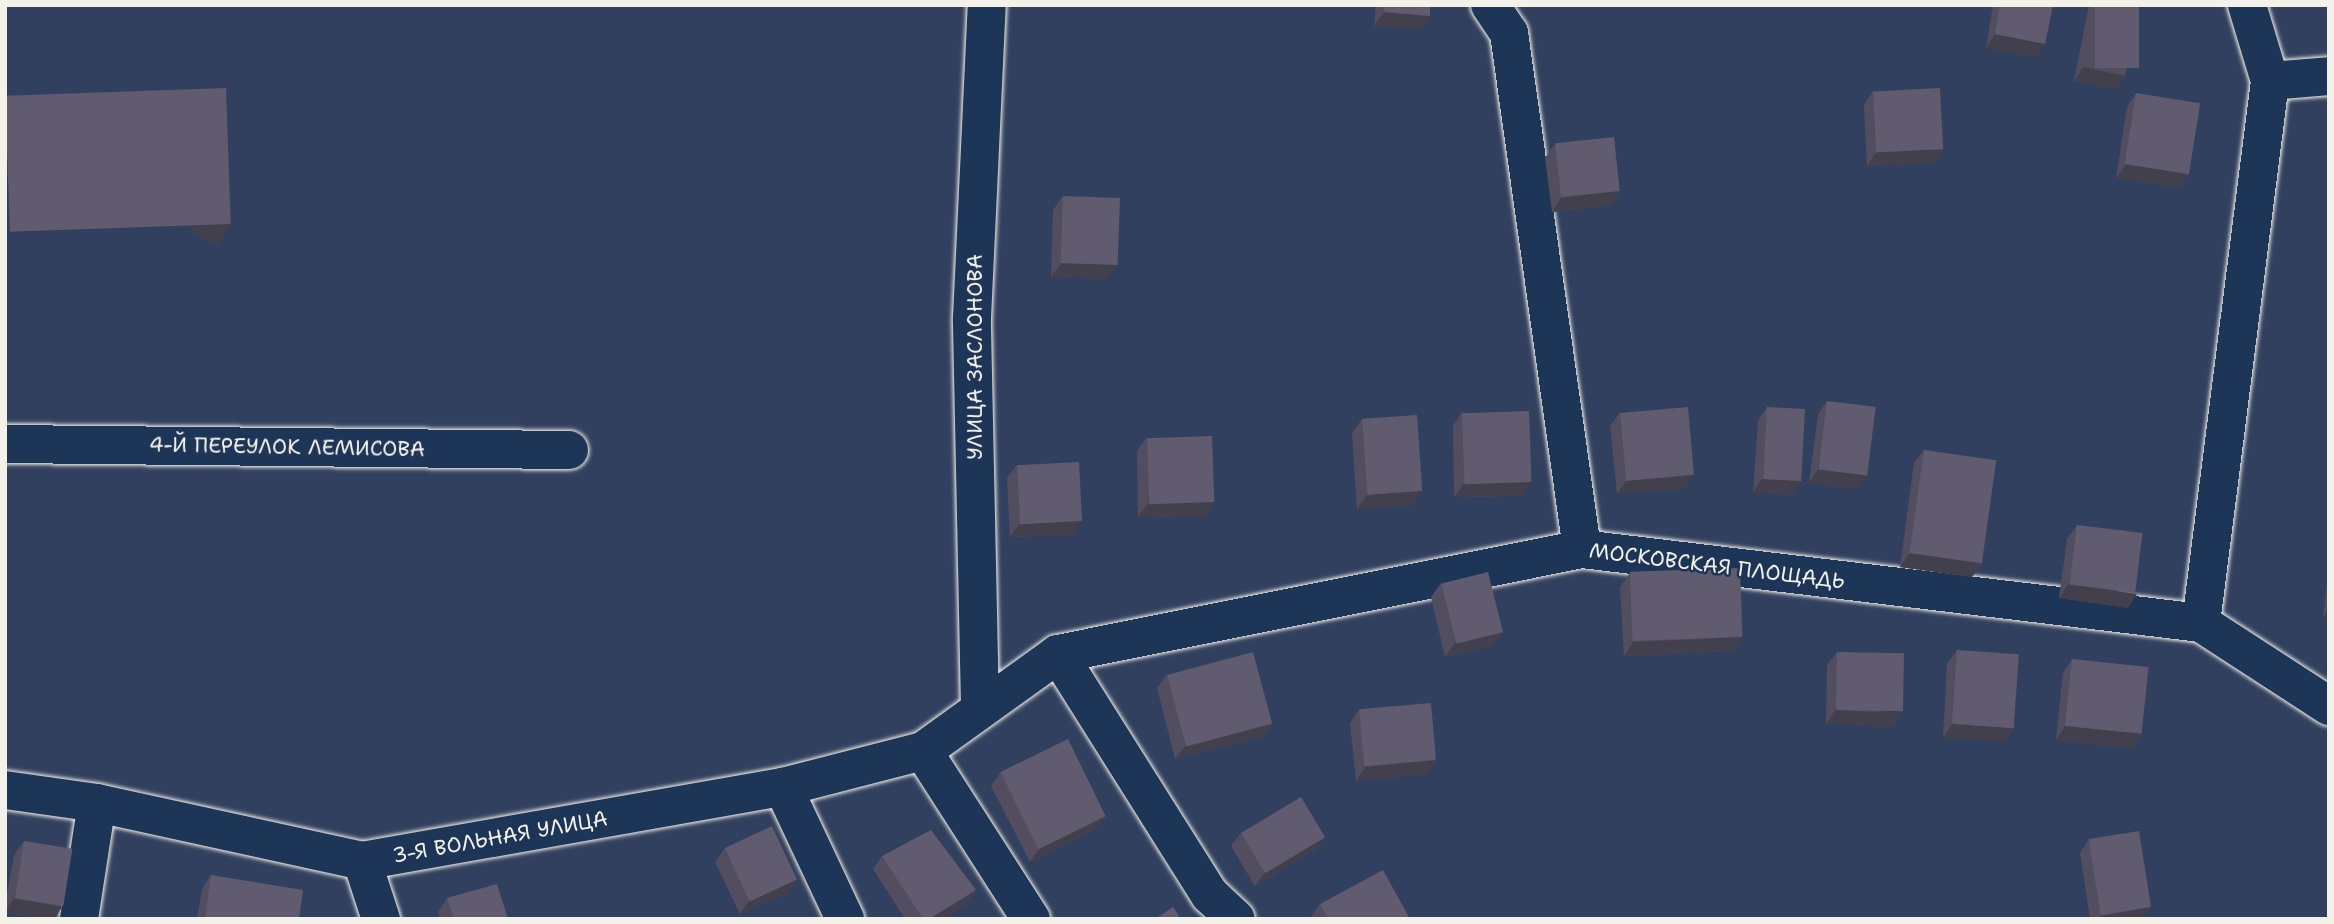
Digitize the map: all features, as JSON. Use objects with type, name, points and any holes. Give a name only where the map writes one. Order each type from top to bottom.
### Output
[{"type":"street","name":"УЛИЦА ЗАСЛОНОВА","points":[[980,708],[972,318],[986,5]]},
{"type":"street","points":[[1490,5],[1508,33],[1582,549]]},
{"type":"street","points":[[2201,623],[2270,81],[2247,5]]},
{"type":"street","points":[[2270,81],[2329,76]]},
{"type":"street","name":"4-Й ПЕРЕУЛОК ЛЕМИСОВА","points":[[5,444],[569,450]]},
{"type":"street","name":"МОСКОВСКАЯ ПЛОЩАДЬ","points":[[980,708],[1058,654],[1582,549],[2201,623],[2329,706]]},
{"type":"street","points":[[1058,654],[1210,895],[1236,919]]},
{"type":"street","name":"3-Я ВОЛЬНАЯ УЛИЦА","points":[[5,790],[97,803],[362,861],[783,787],[923,751],[980,708]]},
{"type":"street","points":[[923,751],[1031,919]]},
{"type":"street","points":[[783,787],[845,919]]},
{"type":"street","points":[[79,919],[97,803]]},
{"type":"street","points":[[362,861],[381,919]]},
{"type":"building","points":[[1384,5],[1430,5],[1430,16],[1384,12]]},
{"type":"building","points":[[2000,5],[2053,5],[2045,44],[1995,34]]},
{"type":"building","points":[[2095,5],[2139,5],[2139,68],[2095,68]]},
{"type":"building","points":[[226,88],[231,224],[10,232],[5,96]]},
{"type":"building","points":[[1940,88],[1943,149],[1876,152],[1873,92]]},
{"type":"building","points":[[2136,93],[2200,103],[2189,174],[2125,164]]},
{"type":"building","points":[[1614,137],[1620,191],[1561,197],[1555,143]]},
{"type":"building","points":[[1063,196],[1120,198],[1118,265],[1061,263]]},
{"type":"building","points":[[1827,401],[1876,407],[1867,475],[1819,469]]},
{"type":"building","points":[[1688,407],[1694,475],[1626,481],[1620,413]]},
{"type":"building","points":[[1767,407],[1805,409],[1801,481],[1763,479]]},
{"type":"building","points":[[1529,411],[1531,482],[1465,484],[1462,413]]},
{"type":"building","points":[[1417,415],[1422,491],[1367,495],[1362,419]]},
{"type":"building","points":[[1212,436],[1214,502],[1149,504],[1147,438]]},
{"type":"building","points":[[1924,450],[1996,460],[1982,563],[1910,553]]},
{"type":"building","points":[[1079,462],[1082,521],[1020,524],[1017,465]]},
{"type":"building","points":[[2077,525],[2143,533],[2135,593],[2070,585]]},
{"type":"building","points":[[1740,568],[1742,637],[1632,641],[1630,572]]},
{"type":"building","points":[[1488,572],[1503,632],[1456,644],[1441,584]]},
{"type":"building","points":[[1957,650],[2019,654],[2014,728],[1952,724]]},
{"type":"building","points":[[1253,652],[1272,723],[1186,747],[1167,675]]},
{"type":"building","points":[[1837,652],[1904,653],[1903,711],[1836,710]]},
{"type":"building","points":[[2072,659],[2149,667],[2142,734],[2065,726]]},
{"type":"building","points":[[1431,703],[1436,760],[1364,766],[1359,709]]},
{"type":"building","points":[[1068,739],[1106,816],[1038,849],[1001,772]]},
{"type":"building","points":[[1301,797],[1325,837],[1265,873],[1241,833]]},
{"type":"building","points":[[772,826],[797,879],[750,901],[725,848]]},
{"type":"building","points":[[931,830],[976,890],[929,919],[923,919],[882,856]]},
{"type":"building","points":[[2139,831],[2151,907],[2101,915],[2089,839]]},
{"type":"building","points":[[24,841],[72,849],[63,906],[15,898]]},
{"type":"building","points":[[1383,870],[1410,919],[1328,919],[1320,904]]},
{"type":"building","points":[[211,875],[303,890],[299,919],[205,919]]},
{"type":"building","points":[[497,884],[508,919],[454,919],[447,898]]},
{"type":"building","points":[[1173,907],[1181,919],[1155,919]]},
{"type":"building","points":[[383,917],[383,919],[351,919]]}]
